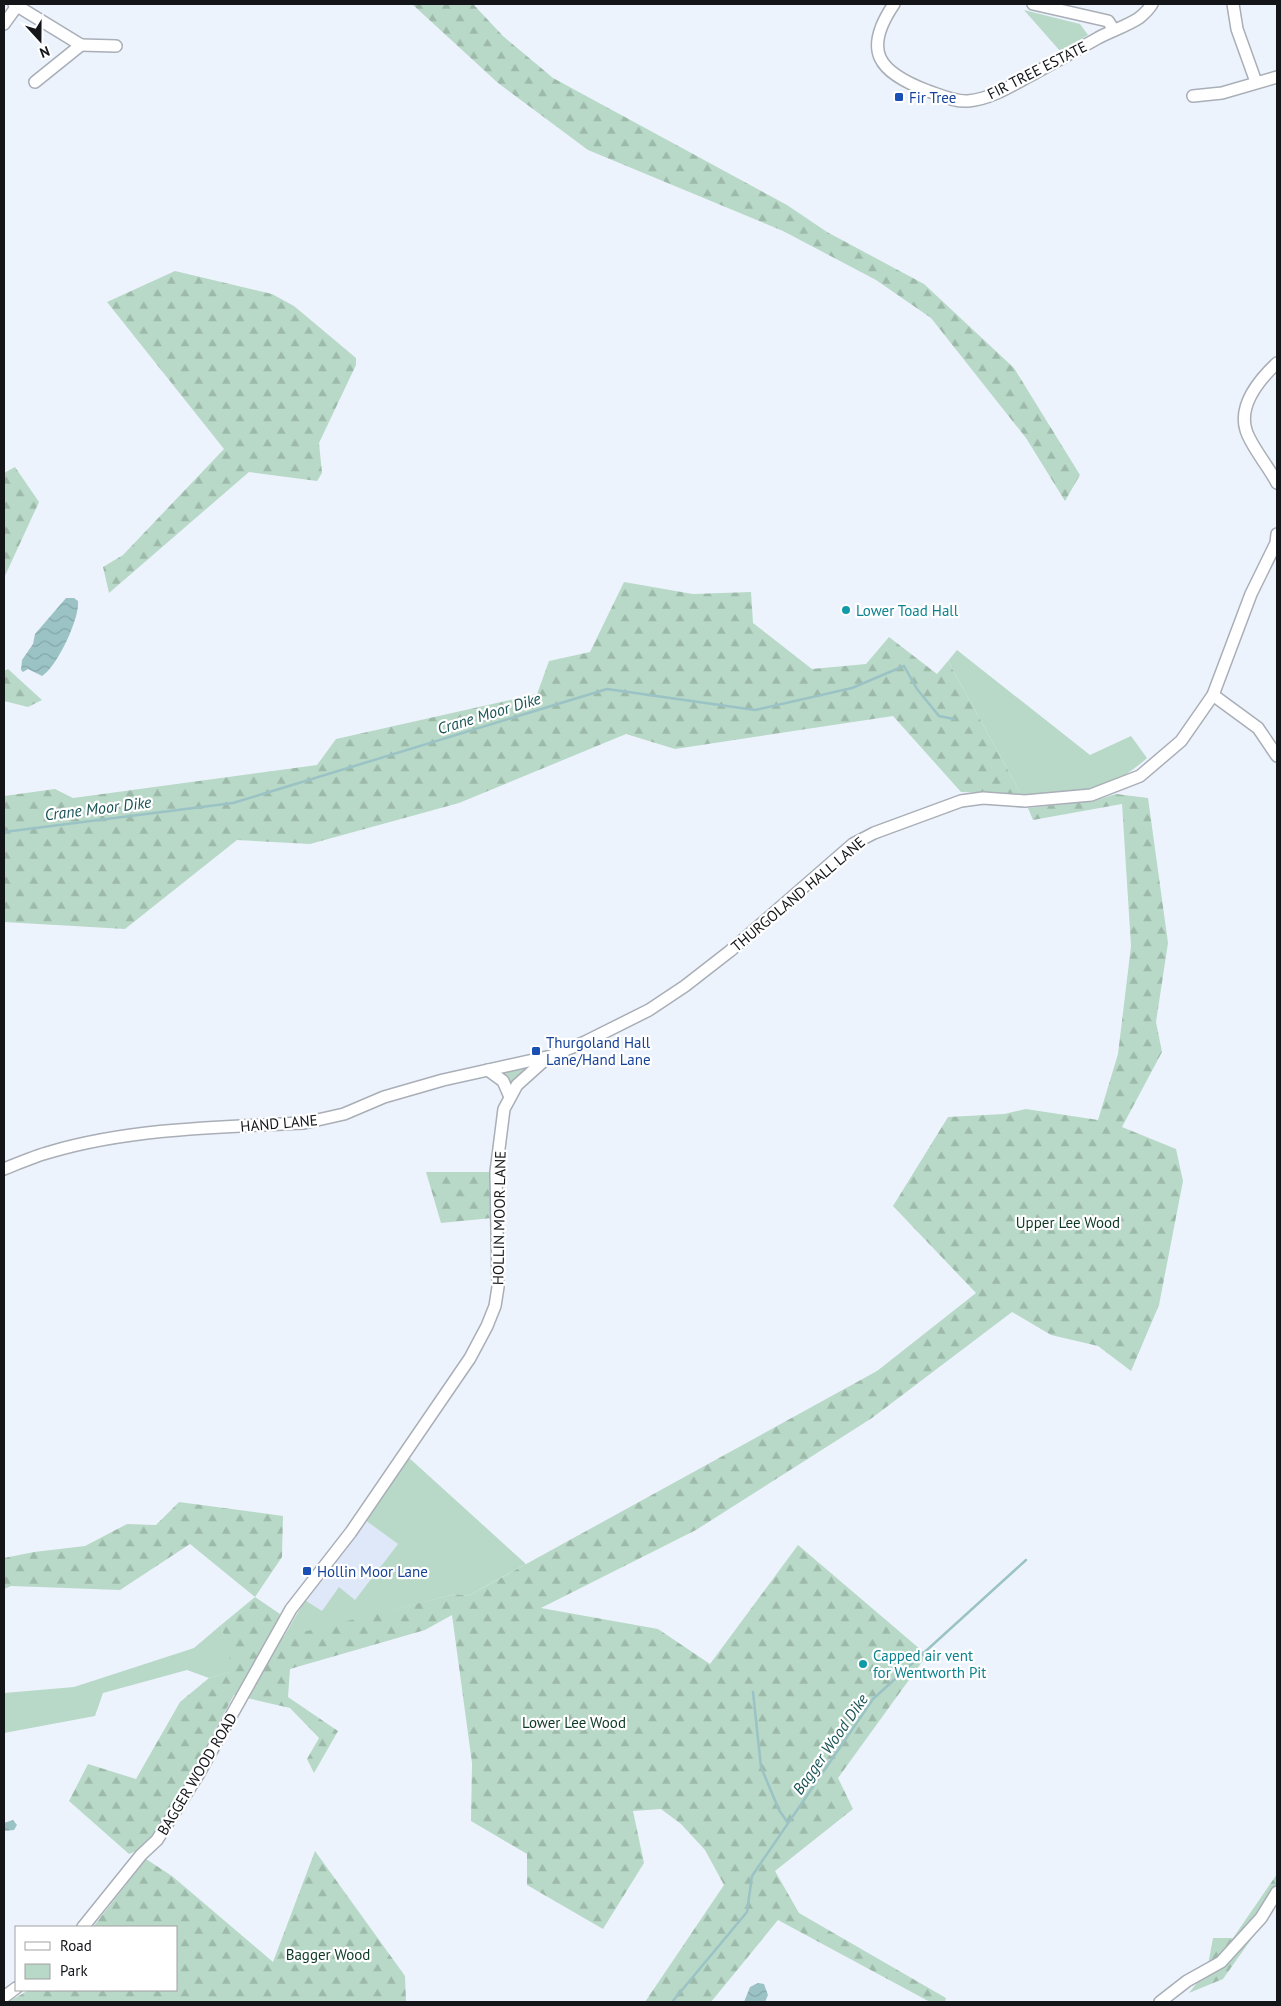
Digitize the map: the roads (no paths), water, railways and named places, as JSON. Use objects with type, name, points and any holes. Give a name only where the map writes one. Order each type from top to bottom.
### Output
[{"type":"street","name":"FIR TREE ESTATE","points":[[894,4],[885,18],[877,37],[876,51],[884,65],[894,74],[915,86],[941,96],[966,101],[984,98],[1004,89],[1140,18],[1152,4]]},
{"type":"street","name":"FIR TREE ESTATE","points":[[1033,4],[1108,21],[1114,30]]},
{"type":"street","points":[[1233,4],[1237,29],[1256,82]]},
{"type":"street","points":[[4,24],[15,5],[81,44],[116,46]]},
{"type":"street","points":[[35,82],[81,44]]},
{"type":"street","points":[[1193,96],[1222,93],[1277,77]]},
{"type":"street","points":[[1277,364],[1251,393],[1244,413],[1246,430],[1277,483]]},
{"type":"street","name":"THURGOLAND HALL LANE","points":[[551,1056],[585,1042],[649,1010],[685,986],[730,951],[854,844],[874,833],[961,801],[983,798],[1026,801],[1091,795],[1134,780],[1181,741],[1213,694],[1251,594],[1276,543],[1277,534]]},
{"type":"street","points":[[1213,694],[1258,728],[1277,756]]},
{"type":"street","name":"HAND LANE","points":[[4,1169],[50,1152],[98,1141],[146,1134],[304,1123],[328,1119],[406,1090],[551,1056]]},
{"type":"street","name":"HOLLIN MOOR LANE","points":[[264,1660],[291,1610],[351,1532],[470,1358],[487,1326],[495,1306],[498,1288],[496,1172],[504,1109],[517,1085],[531,1070],[551,1056]]},
{"type":"street","points":[[488,1070],[503,1081],[510,1097]]},
{"type":"street","name":"BAGGER WOOD ROAD","points":[[84,1926],[141,1855],[157,1840],[198,1775],[264,1660]]},
{"type":"street","points":[[1160,2002],[1187,1981],[1222,1962],[1261,1918],[1277,1892]]},
{"type":"street","points":[[4,1997],[15,1989]]},
{"type":"water","points":[[66,598],[74,598],[78,601],[78,609],[61,653],[42,676],[28,669],[23,672],[21,670],[22,660],[33,644],[35,634]]},
{"type":"water","points":[[13,1820],[17,1825],[14,1830],[4,1831],[4,1823]]},
{"type":"water","points":[[758,1983],[764,1984],[768,1995],[765,2002],[744,2002],[750,1987]]},
{"type":"waterway","name":"Crane Moor Dike","points":[[4,832],[233,803],[607,689],[755,710],[852,688],[904,666],[917,689],[939,716],[954,719]]},
{"type":"waterway","name":"Bagger Wood Dike","points":[[672,2002],[747,1912],[752,1876],[873,1699],[1026,1560]]},
{"type":"waterway","name":"Bagger Wood Dike","points":[[753,1692],[761,1767],[779,1810],[788,1823]]},
{"type":"place","name":"Fir Tree","points":[[899,97]]},
{"type":"place","name":"Lower Toad Hall","points":[[846,610]]},
{"type":"place","name":"Thurgoland Hall Lane/Hand Lane","points":[[536,1051]]},
{"type":"place","name":"Hollin Moor Lane","points":[[307,1571]]},
{"type":"place","name":"Capped air vent for Wentworth Pit","points":[[863,1664]]},
{"type":"park label","name":"Upper Lee Wood","points":[[1068,1222]]},
{"type":"park label","name":"Lower Lee Wood","points":[[574,1722]]},
{"type":"park label","name":"Bagger Wood","points":[[328,1954]]}]
